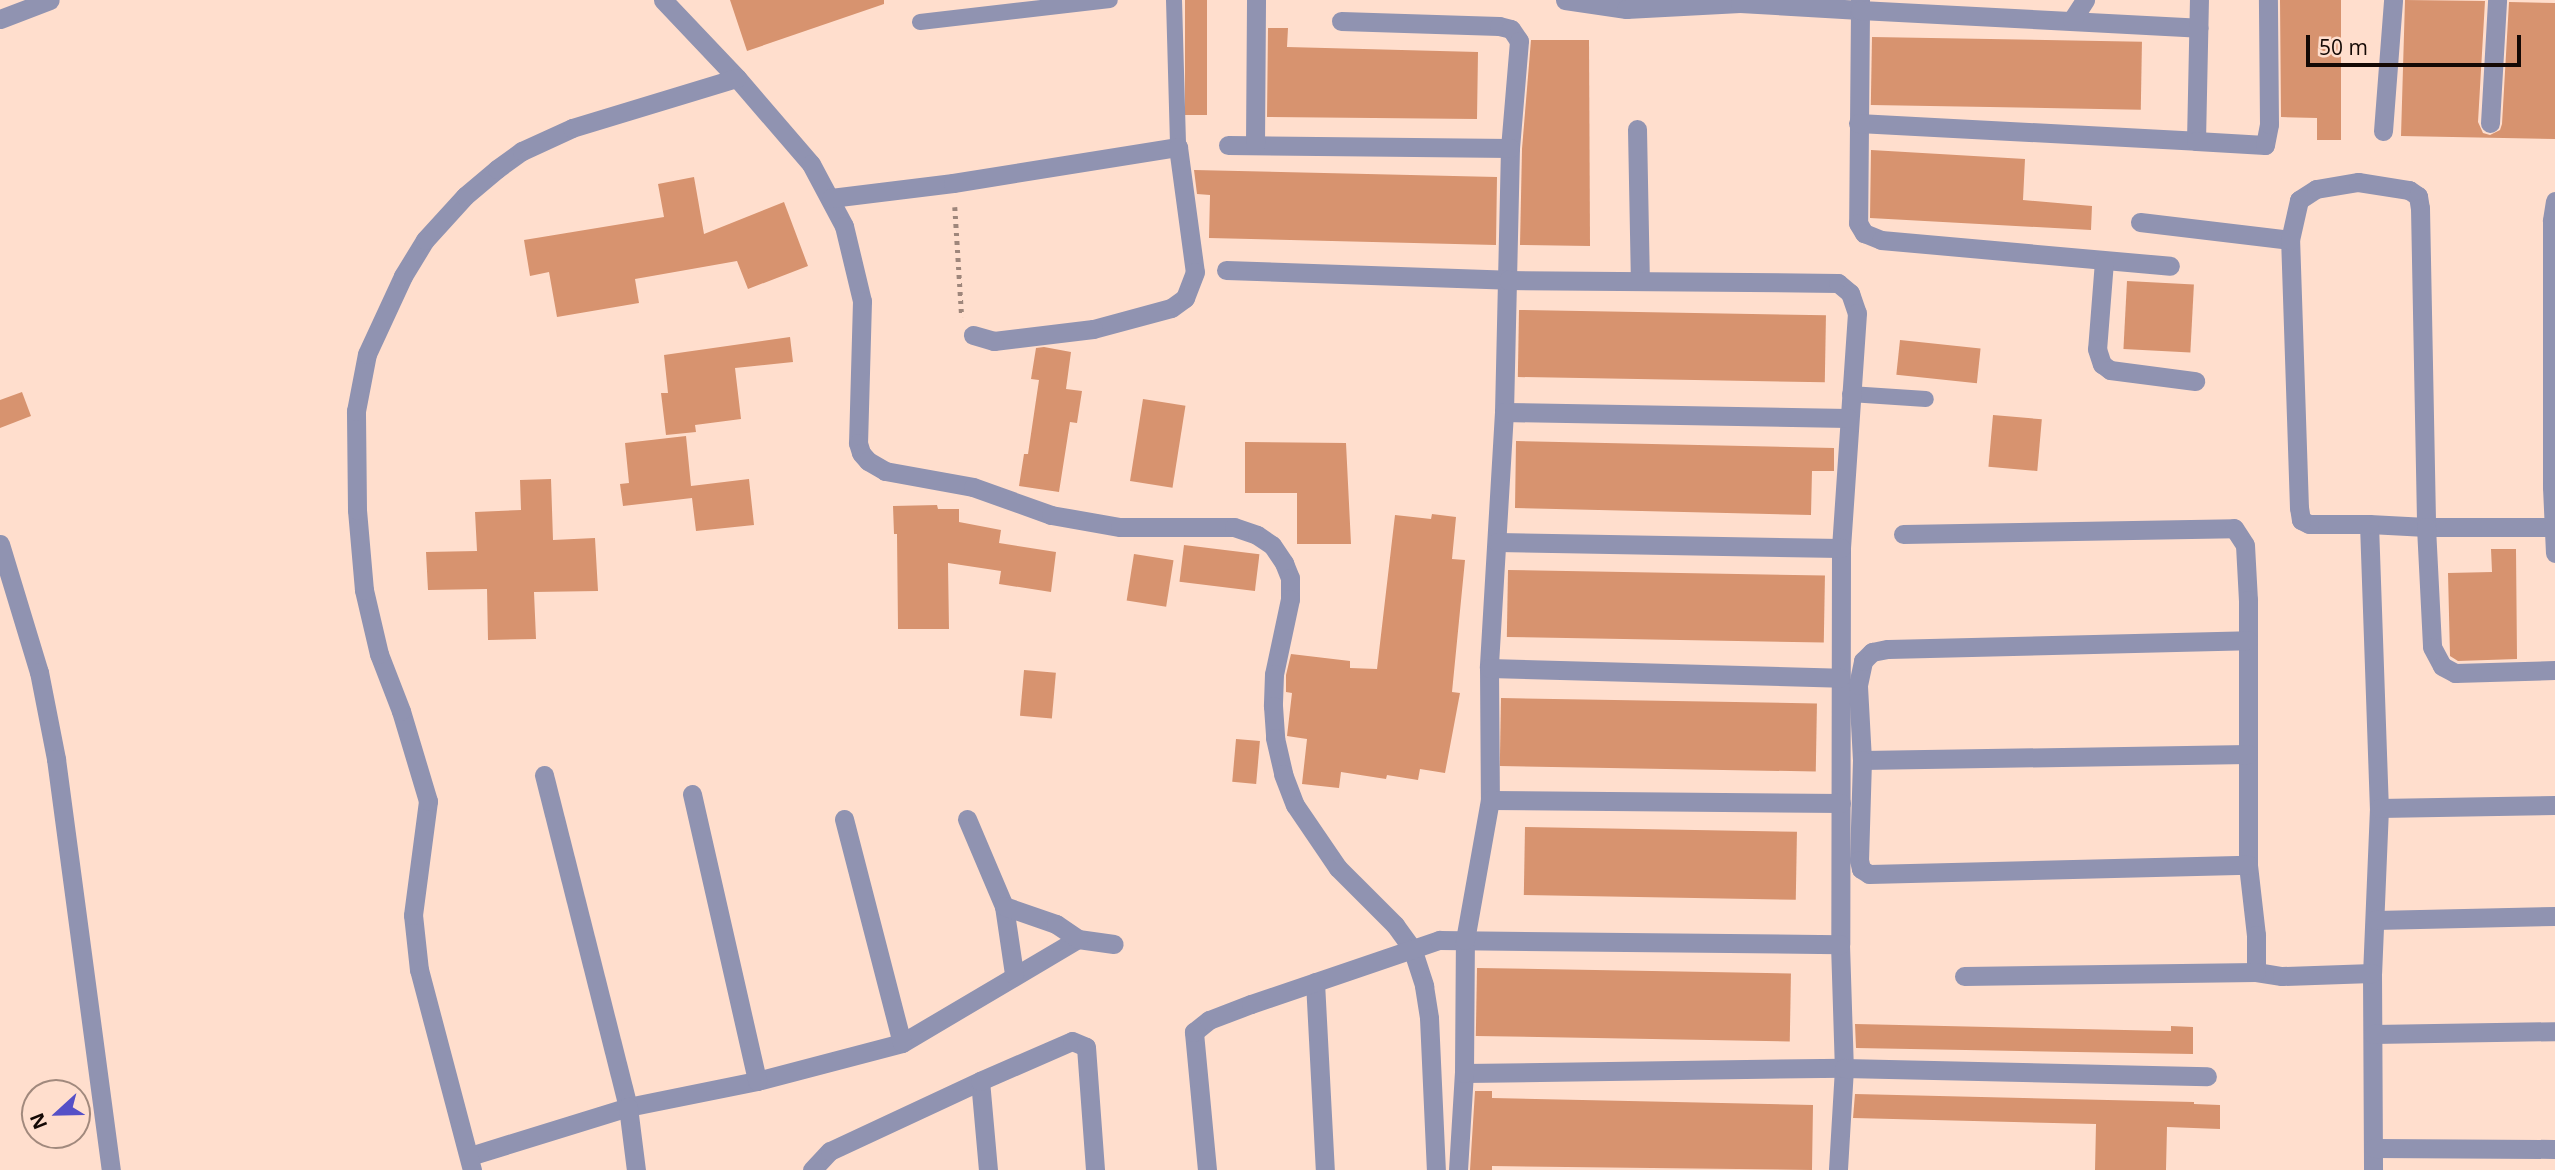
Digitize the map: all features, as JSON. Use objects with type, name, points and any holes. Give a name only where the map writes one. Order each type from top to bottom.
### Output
[{"type":"street","points":[[0,19],[50,0]]},
{"type":"street","points":[[663,0],[737,78],[811,164],[844,226],[862,301],[858,443],[867,461],[885,471],[974,487],[1051,515],[1120,527],[1234,527],[1257,535],[1272,545],[1290,578],[1286,628],[1274,674],[1275,738],[1283,774],[1295,805],[1338,868],[1395,925],[1412,948],[1424,986],[1429,1018],[1436,1170]]},
{"type":"street","points":[[1255,0],[1255,145]]},
{"type":"street","points":[[1565,0],[1626,5],[1740,1],[1860,5],[2199,28]]},
{"type":"street","points":[[2072,20],[2085,0]]},
{"type":"street","points":[[2196,141],[2199,0]]},
{"type":"street","points":[[1858,123],[2265,145],[2268,139],[2267,0]]},
{"type":"street","points":[[2384,131],[2393,0]]},
{"type":"street","points":[[2490,123],[2497,0]]},
{"type":"street","points":[[1860,5],[1858,223],[1864,233],[1881,240],[2170,266]]},
{"type":"street","points":[[1341,21],[1510,29],[1518,41],[1510,148],[1504,412],[1489,668],[1490,800],[1465,940],[1464,1073],[1458,1170]]},
{"type":"street","points":[[737,78],[572,128],[522,151],[497,169],[465,196],[425,240],[367,354],[356,422],[357,510],[364,590],[379,654],[401,711],[428,801],[413,915],[419,970],[471,1163],[628,1107],[757,1081],[902,1042],[1014,974],[1078,939]]},
{"type":"street","points":[[1637,129],[1640,280]]},
{"type":"street","points":[[1228,145],[1510,148]]},
{"type":"street","points":[[831,198],[953,183],[1178,148],[1195,272],[1185,298],[1171,308],[1093,329],[994,341],[972,335]]},
{"type":"street","points":[[2554,527],[2426,527],[2309,524],[2299,515],[2290,240],[2294,208],[2298,200],[2316,189],[2358,182],[2409,190],[2417,196],[2426,527],[2432,648],[2442,666],[2455,673],[2555,670]]},
{"type":"street","points":[[2555,201],[2552,221],[2555,554]]},
{"type":"street","points":[[2140,222],[2290,240]]},
{"type":"street","points":[[2104,261],[2097,349],[2102,364],[2110,370],[2194,381]]},
{"type":"street","points":[[1226,270],[1507,280],[1838,283],[1846,287],[1856,301],[1841,548],[1840,944],[1844,1068],[1838,1170]]},
{"type":"street","points":[[1504,412],[1848,418]]},
{"type":"street","points":[[2369,524],[2379,808],[2372,973],[2373,1170]]},
{"type":"street","points":[[1903,534],[2230,526],[2238,533],[2245,545],[2248,640],[2248,865],[2256,935],[2256,972]]},
{"type":"street","points":[[1497,542],[1841,548]]},
{"type":"street","points":[[0,544],[39,672],[56,759],[111,1170]]},
{"type":"street","points":[[2248,640],[1877,651],[1860,667],[1862,760],[1859,860],[1861,869],[1869,874],[2248,865]]},
{"type":"street","points":[[1489,668],[1840,678]]},
{"type":"street","points":[[1862,760],[2248,754]]},
{"type":"street","points":[[544,775],[628,1107],[636,1170]]},
{"type":"street","points":[[692,794],[757,1081]]},
{"type":"street","points":[[1490,800],[1841,803]]},
{"type":"street","points":[[2379,808],[2555,805]]},
{"type":"street","points":[[967,819],[1004,906],[1014,974]]},
{"type":"street","points":[[844,820],[902,1042]]},
{"type":"street","points":[[1004,906],[1056,924],[1078,939],[1114,944]]},
{"type":"street","points":[[2375,920],[2555,916]]},
{"type":"street","points":[[1207,1170],[1194,1032],[1209,1020],[1315,982],[1439,940],[1840,944]]},
{"type":"street","points":[[1964,976],[2256,972],[2282,976],[2372,973]]},
{"type":"street","points":[[1315,982],[1325,1170]]},
{"type":"street","points":[[2373,1034],[2555,1031]]},
{"type":"street","points":[[812,1170],[830,1152],[1072,1041],[1082,1043],[1086,1053],[1095,1170]]},
{"type":"street","points":[[1464,1073],[1844,1068],[2207,1076]]},
{"type":"street","points":[[980,1081],[988,1170]]},
{"type":"street","points":[[2374,1148],[2555,1149]]},
{"type":"lane","points":[[920,22],[1110,0]]},
{"type":"lane","points":[[1174,0],[1178,148]]},
{"type":"lane","points":[[1850,394],[1926,399]]},
{"type":"path","points":[[953,183],[963,321],[972,335]]},
{"type":"building","points":[[730,0],[884,0],[884,4],[747,51]]},
{"type":"building","points":[[1185,0],[1207,0],[1207,115],[1185,115]]},
{"type":"building","points":[[2280,0],[2341,0],[2341,140],[2317,140],[2317,118],[2281,117]]},
{"type":"building","points":[[2405,0],[2485,1],[2478,122],[2483,133],[2490,135],[2500,130],[2502,124],[2509,2],[2555,3],[2555,139],[2401,136]]},
{"type":"building","points":[[1268,28],[1288,28],[1287,47],[1478,52],[1477,119],[1267,117]]},
{"type":"building","points":[[1872,37],[2142,42],[2141,110],[1871,105]]},
{"type":"building","points":[[1531,40],[1589,40],[1590,246],[1520,245],[1522,149]]},
{"type":"building","points":[[1871,150],[2025,159],[2023,200],[2092,206],[2091,230],[1870,218]]},
{"type":"building","points":[[1194,170],[1497,177],[1496,245],[1209,238],[1210,195],[1197,194]]},
{"type":"building","points":[[694,177],[704,234],[784,202],[808,266],[748,289],[737,261],[635,279],[639,303],[557,317],[549,272],[530,276],[524,240],[664,217],[658,184]]},
{"type":"building","points":[[2127,281],[2194,285],[2190,352],[2123,349]]},
{"type":"building","points":[[1519,310],[1826,315],[1825,382],[1518,377]]},
{"type":"building","points":[[790,337],[793,362],[735,368],[741,419],[695,425],[696,432],[666,435],[661,393],[668,393],[664,355]]},
{"type":"building","points":[[1900,340],[1981,348],[1977,383],[1896,375]]},
{"type":"building","points":[[1036,348],[1071,352],[1066,389],[1082,391],[1077,423],[1070,422],[1059,492],[1019,486],[1024,454],[1028,454],[1039,380],[1031,379]]},
{"type":"building","points":[[22,392],[31,416],[0,428],[0,400]]},
{"type":"building","points":[[1143,399],[1185,406],[1172,488],[1130,481]]},
{"type":"building","points":[[1993,415],[2042,419],[2037,471],[1988,467]]},
{"type":"building","points":[[686,436],[691,486],[749,479],[754,525],[696,531],[692,498],[623,506],[620,484],[629,483],[625,443]]},
{"type":"building","points":[[1516,441],[1834,448],[1834,471],[1812,471],[1811,515],[1515,508]]},
{"type":"building","points":[[1245,442],[1346,443],[1351,544],[1297,544],[1297,493],[1245,493]]},
{"type":"building","points":[[551,479],[553,540],[595,538],[598,591],[534,592],[536,639],[488,640],[487,589],[428,590],[426,552],[477,551],[475,512],[521,510],[520,480]]},
{"type":"building","points":[[937,505],[938,509],[959,509],[959,522],[1001,530],[999,543],[1056,552],[1051,592],[999,584],[1001,571],[948,563],[949,629],[898,629],[897,534],[894,534],[893,506]]},
{"type":"building","points":[[1432,514],[1456,517],[1452,559],[1465,560],[1452,692],[1460,693],[1445,773],[1420,769],[1418,780],[1387,775],[1386,779],[1341,772],[1339,788],[1302,784],[1307,739],[1287,736],[1292,693],[1286,692],[1286,675],[1291,654],[1350,661],[1350,668],[1377,669],[1395,515],[1431,519]]},
{"type":"building","points":[[1184,545],[1259,554],[1255,591],[1179,582]]},
{"type":"building","points":[[2491,549],[2516,549],[2517,659],[2458,661],[2450,656],[2448,573],[2492,572]]},
{"type":"building","points":[[1134,554],[1174,560],[1166,607],[1127,600]]},
{"type":"building","points":[[1508,570],[1825,576],[1824,643],[1507,637]]},
{"type":"building","points":[[1024,670],[1056,673],[1052,719],[1020,716]]},
{"type":"building","points":[[1501,698],[1817,704],[1816,772],[1500,766]]},
{"type":"building","points":[[1236,739],[1260,741],[1256,784],[1232,782]]},
{"type":"building","points":[[1525,827],[1797,832],[1796,900],[1524,895]]},
{"type":"building","points":[[1477,968],[1791,973],[1790,1041],[1476,1036]]},
{"type":"building","points":[[1855,1024],[2171,1031],[2171,1026],[2193,1027],[2193,1054],[1856,1048]]},
{"type":"building","points":[[1475,1091],[1492,1091],[1492,1098],[1813,1105],[1812,1170],[1492,1166],[1492,1170],[1470,1170]]},
{"type":"building","points":[[1855,1094],[2194,1102],[2220,1105],[2220,1129],[2167,1127],[2166,1170],[2095,1170],[2096,1124],[1853,1118]]}]
